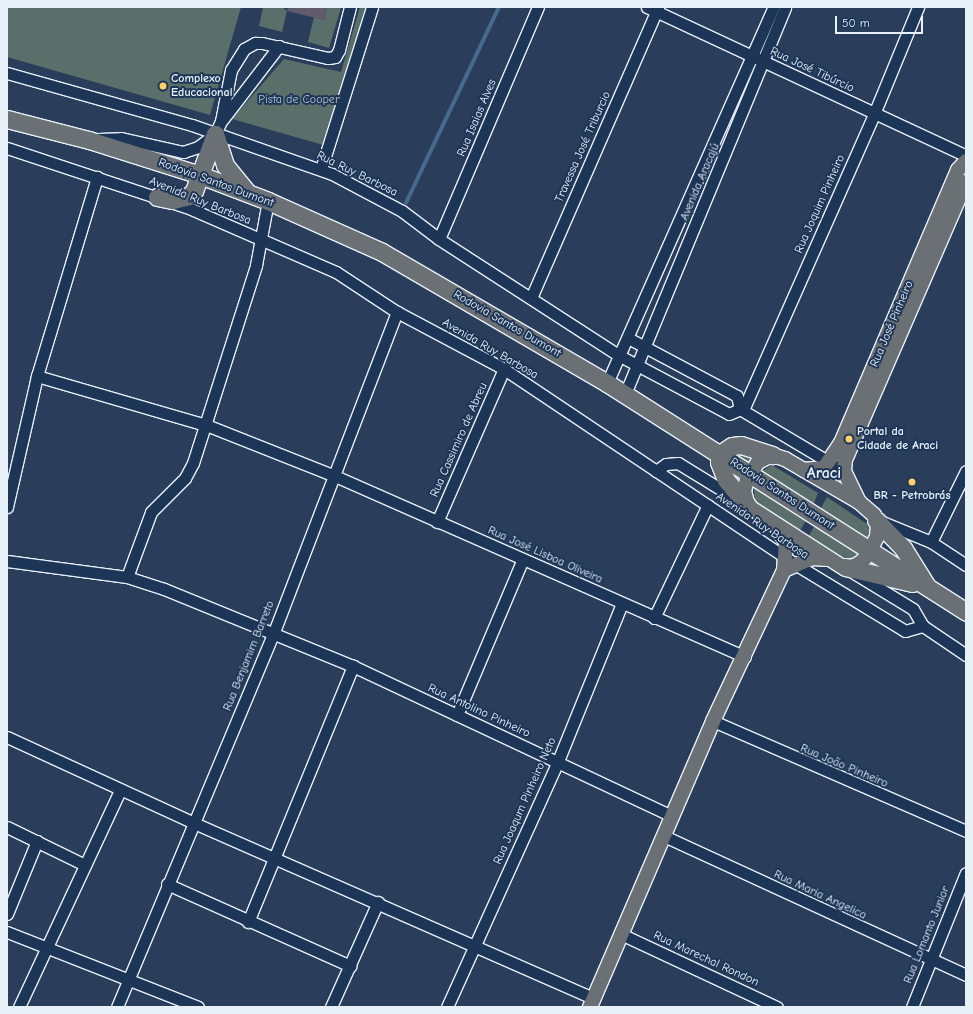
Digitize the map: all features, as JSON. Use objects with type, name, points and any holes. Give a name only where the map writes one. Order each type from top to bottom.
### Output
[{"type":"highway","name":"Rodovia Santos Dumont","points":[[7,119],[89,140],[200,175],[268,201],[412,268],[625,394],[966,612]]},
{"type":"highway","points":[[157,197],[173,200],[189,196],[198,185],[200,175],[218,128]]},
{"type":"highway","points":[[218,128],[225,165],[248,193]]},
{"type":"highway","points":[[748,506],[726,480],[719,462],[720,454],[732,446],[741,446],[772,455]]},
{"type":"highway","points":[[876,520],[903,548],[928,587]]},
{"type":"highway","points":[[839,564],[928,587]]},
{"type":"main road","name":"Rua José Pinheiro","points":[[830,462],[846,433],[958,170],[966,161]]},
{"type":"main road","name":"Rua José Pinheiro","points":[[844,471],[852,442],[966,182]]},
{"type":"main road","points":[[788,564],[817,557],[839,564],[860,563],[870,551],[877,537],[876,520],[859,502],[804,470],[772,455],[758,462],[751,474],[744,491],[748,506],[776,526],[839,564]]},
{"type":"main road","points":[[804,470],[824,468],[830,462]]},
{"type":"main road","points":[[844,471],[859,502]]},
{"type":"main road","points":[[592,1003],[623,935],[713,721],[745,657],[788,564],[786,542],[776,526]]},
{"type":"street","points":[[218,128],[231,70],[239,54],[255,43],[279,46],[328,58],[335,57],[339,50],[350,7]]},
{"type":"street","points":[[320,169],[372,7]]},
{"type":"street","name":"Rua Isaias Alves","points":[[439,239],[538,7]]},
{"type":"street","name":"Avenida Aracajú","points":[[625,394],[759,60],[774,7]]},
{"type":"street","name":"Avenida Aracajú","points":[[607,383],[785,7]]},
{"type":"street","name":"Rua Joquim Pinheiro","points":[[742,410],[874,114],[918,7]]},
{"type":"street","name":"Rua José Tibúrcio","points":[[654,8],[759,60],[966,156]]},
{"type":"street","name":"Travessa José Triburcio","points":[[531,298],[654,8]]},
{"type":"street","points":[[89,140],[121,138],[183,152],[198,147],[218,128],[279,46]]},
{"type":"street","name":"Rua Ruy Barbosa","points":[[7,73],[218,128],[320,169],[380,198],[439,239],[637,366],[729,414],[742,410]]},
{"type":"street","name":"Avenida Ruy Barbosa","points":[[7,148],[157,197],[336,272],[397,312],[504,369],[708,505],[788,564],[905,631],[923,626]]},
{"type":"street","points":[[7,507],[37,376],[97,177]]},
{"type":"street","points":[[127,577],[148,516],[189,471],[206,425],[256,265],[268,201]]},
{"type":"street","name":"Rua Benjamim Barreto","points":[[117,1007],[167,884],[274,632],[397,312]]},
{"type":"street","points":[[628,338],[736,396],[742,410],[844,471]]},
{"type":"street","name":"Rua Cassimiro de Abreu","points":[[437,522],[504,369]]},
{"type":"street","name":"Rua José Lisboa Oliveira","points":[[37,376],[206,425],[335,476],[745,657]]},
{"type":"street","points":[[656,471],[666,464],[678,463],[748,506]]},
{"type":"street","points":[[931,542],[966,472]]},
{"type":"street","points":[[654,618],[708,505]]},
{"type":"street","points":[[876,520],[931,542],[966,565]]},
{"type":"street","points":[[456,715],[523,559]]},
{"type":"street","name":"Rua Antolino Pinheiro","points":[[7,561],[127,577],[274,632],[353,666],[558,761],[672,816]]},
{"type":"street","points":[[839,564],[913,609],[923,626],[966,655]]},
{"type":"street","name":"Rua Joaqum Pinheiro Neto","points":[[447,1007],[558,761],[622,603]]},
{"type":"street","points":[[248,922],[273,856],[353,666]]},
{"type":"street","name":"Rua João Pinheiro","points":[[713,721],[833,776],[966,831]]},
{"type":"street","points":[[7,737],[194,823],[273,856],[474,945],[592,1003]]},
{"type":"street","points":[[19,1007],[120,790]]},
{"type":"street","points":[[7,826],[85,865]]},
{"type":"street","name":"Rua Maria Angelica","points":[[664,836],[930,960],[966,975]]},
{"type":"street","points":[[7,914],[37,841]]},
{"type":"street","name":"Rua Lomanto Junior","points":[[912,1007],[966,873]]},
{"type":"street","points":[[167,884],[248,922],[350,966]]},
{"type":"street","points":[[331,1007],[378,902]]},
{"type":"street","points":[[7,932],[130,978],[198,1007]]},
{"type":"street","name":"Rua Marechal Rondon","points":[[623,935],[778,1007]]},
{"type":"green space","name":"Complexo Educacional","points":[[7,7],[241,7],[210,115],[7,57]]},
{"type":"green space","points":[[263,7],[282,7],[287,11],[282,32],[259,26]]},
{"type":"green space","points":[[327,7],[341,7],[329,48],[308,42],[314,17],[324,20]]},
{"type":"green space","name":"Pista de Cooper","points":[[360,7],[367,7],[327,146],[232,119],[284,59],[341,72]]},
{"type":"green space","points":[[727,452],[758,458],[751,469]]},
{"type":"green space","points":[[772,465],[818,493],[813,506],[759,473]]},
{"type":"green space","points":[[753,483],[807,519],[799,532],[755,501]]},
{"type":"green space","points":[[827,497],[867,524],[871,535],[868,541],[819,512]]},
{"type":"green space","points":[[815,525],[862,553],[854,560],[839,556],[808,537]]},
{"type":"building","points":[[288,7],[327,7],[324,20],[287,11]]},
{"type":"waterway","points":[[406,203],[499,7]]},
{"type":"place","name":"Complexo Educacional","points":[[163,86]]},
{"type":"place","name":"Portal da Cidade de Araci","points":[[849,439]]},
{"type":"place","name":"BR - Petrobrás","points":[[912,482]]},
{"type":"district","name":"Araci","points":[[824,473]]}]
